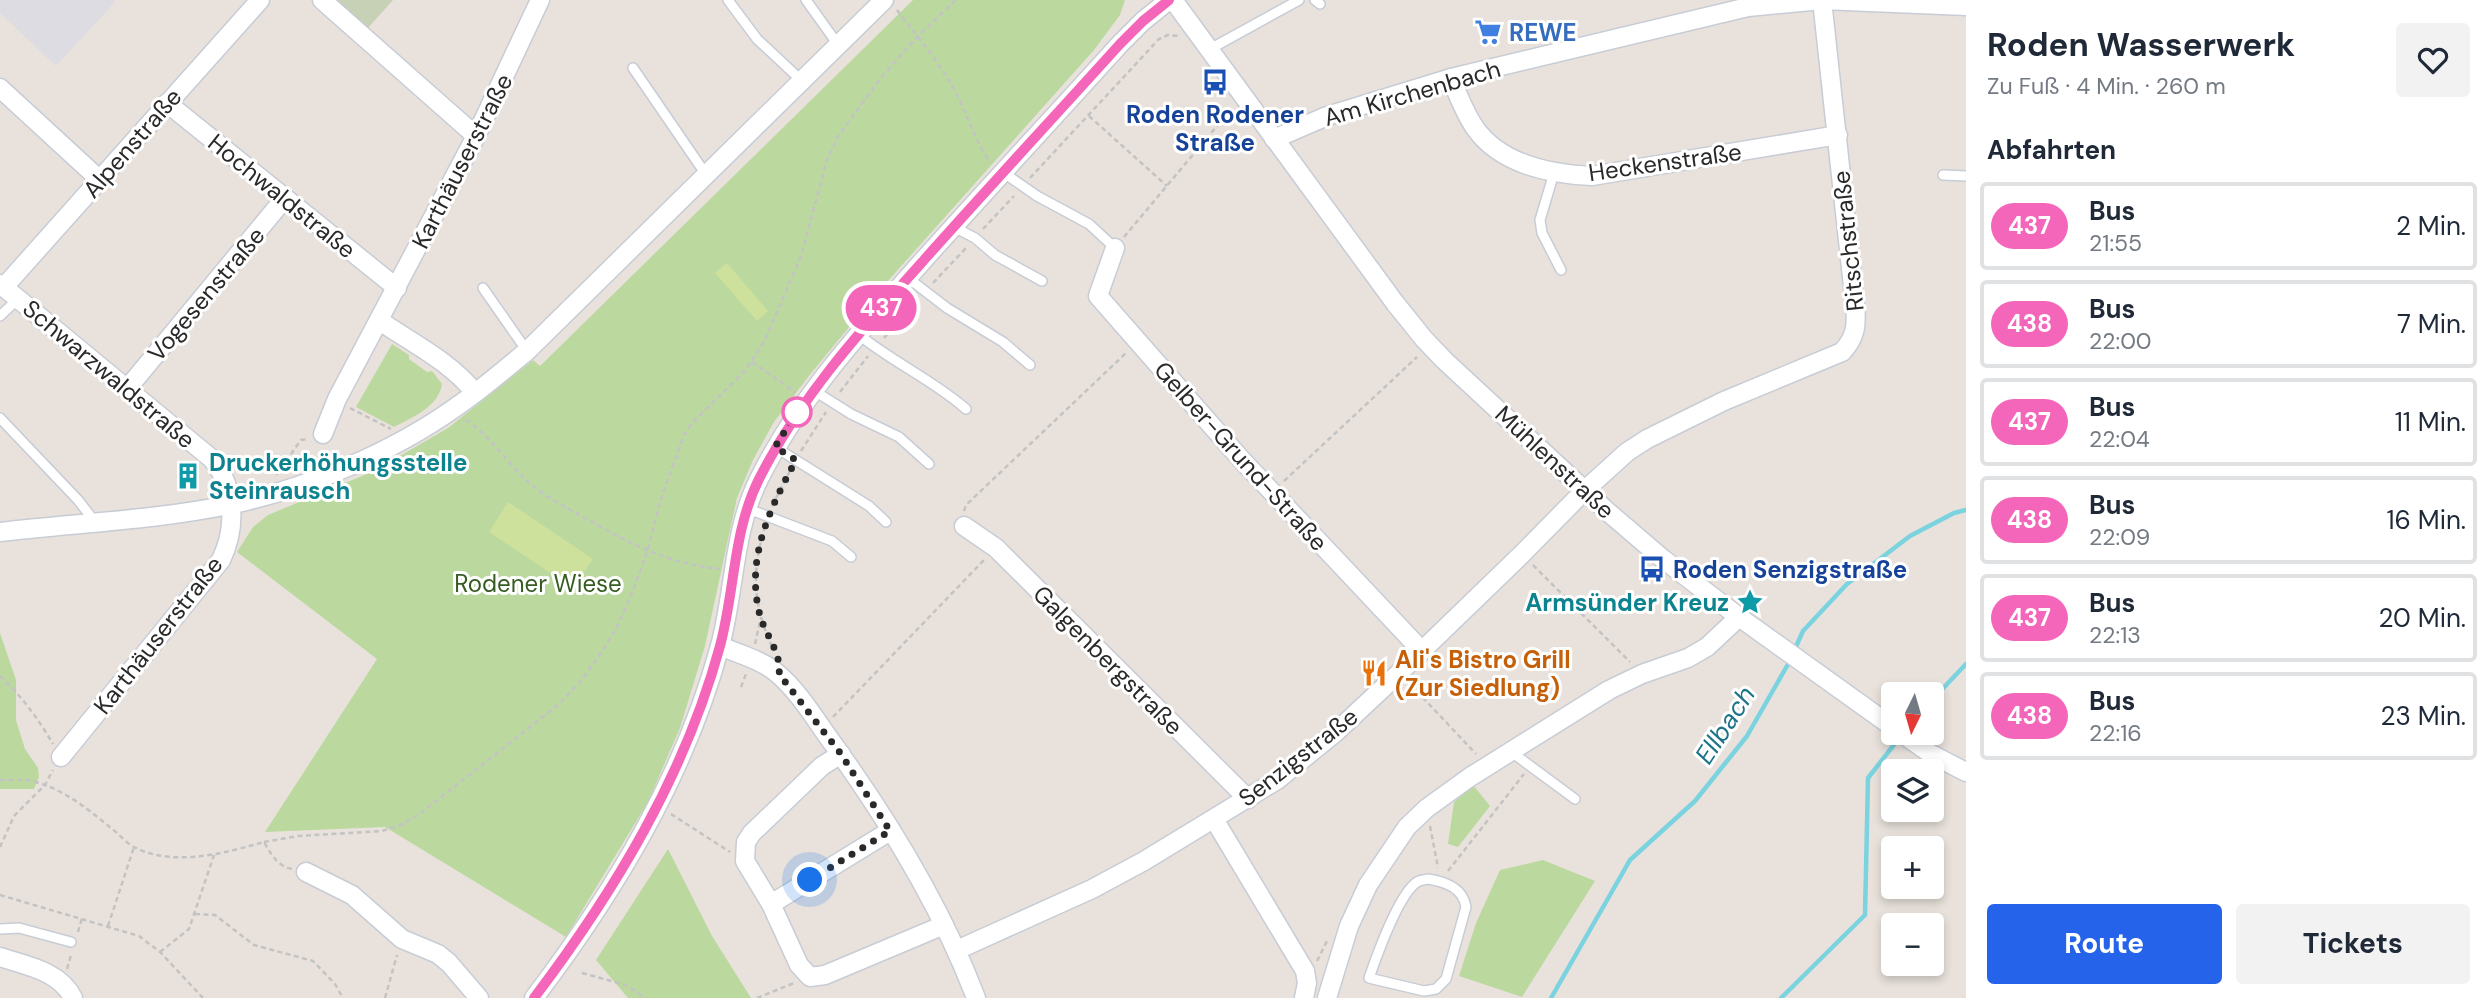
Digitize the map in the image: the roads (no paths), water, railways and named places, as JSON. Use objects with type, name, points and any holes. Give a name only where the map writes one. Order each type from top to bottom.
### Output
[{"type":"street","name":"Alpenstraße","points":[[7,290],[167,103],[260,0]]},
{"type":"street","points":[[323,0],[476,136]]},
{"type":"street","name":"Karthäuserstraße","points":[[323,434],[336,401],[476,136],[540,0]]},
{"type":"street","points":[[534,998],[611,889],[680,762],[720,646],[746,508],[775,447],[807,393],[1120,44],[1143,21],[1171,0]]},
{"type":"street","name":"Mühlenstraße","points":[[1171,0],[1395,303],[1430,345],[1662,559],[1739,618],[1881,719]]},
{"type":"street","name":"Am Kirchenbach","points":[[1274,139],[1326,116],[1451,78],[1715,13],[1777,3],[1822,0],[1966,5]]},
{"type":"street","name":"Ritschstraße","points":[[1585,490],[1627,452],[1647,439],[1724,401],[1842,352],[1853,340],[1857,324],[1856,305],[1822,0]]},
{"type":"street","points":[[2,528],[95,522],[231,504],[270,495],[316,479],[408,437],[455,408],[527,351],[839,46],[890,5]]},
{"type":"street","name":"Heckenstraße","points":[[1451,78],[1463,107],[1483,137],[1516,160],[1554,173],[1592,176],[1838,135]]},
{"type":"street","points":[[0,88],[100,180]]},
{"type":"street","name":"Hochwaldstraße","points":[[167,103],[397,288]]},
{"type":"street","name":"Vogesenstraße","points":[[127,389],[284,199]]},
{"type":"street","name":"Gelber-Grund-Straße","points":[[1115,248],[1098,296],[1272,492],[1422,651]]},
{"type":"street","name":"Schwarzwaldstraße","points":[[7,290],[212,459],[225,478],[231,504]]},
{"type":"street","points":[[380,321],[450,368],[464,379],[475,393]]},
{"type":"street","name":"Senzigstraße","points":[[957,950],[1092,889],[1248,799],[1306,758],[1422,651],[1585,490]]},
{"type":"street","name":"Karthäuserstraße","points":[[61,757],[221,560],[230,533],[231,504]]},
{"type":"street","name":"Galgenbergstraße","points":[[964,526],[996,548],[1248,799]]},
{"type":"street","points":[[1327,998],[1349,926],[1360,902],[1391,849],[1407,827],[1427,807],[1586,703],[1642,674],[1688,658],[1707,647],[1739,618]]},
{"type":"street","points":[[720,646],[752,658],[779,674],[841,754],[924,886],[957,950],[976,998]]},
{"type":"street","name":"Mühlenstraße","points":[[1920,746],[1966,772]]},
{"type":"street","points":[[841,754],[822,766],[752,833],[746,842],[745,861],[771,904],[799,965],[810,977],[825,975],[944,925]]},
{"type":"street","points":[[1214,819],[1305,971],[1307,983],[1304,998]]},
{"type":"street","points":[[771,904],[890,831]]},
{"type":"street","points":[[306,872],[352,895],[402,939],[438,954],[479,998]]},
{"type":"street","points":[[0,957],[52,974],[74,998]]},
{"type":"lane","points":[[728,0],[757,39],[802,82]]},
{"type":"lane","points":[[806,0],[839,46]]},
{"type":"lane","points":[[1210,50],[1299,0]]},
{"type":"lane","points":[[634,68],[707,176]]},
{"type":"lane","points":[[1003,173],[1037,196],[1089,224],[1115,248]]},
{"type":"lane","points":[[1554,173],[1540,220],[1542,233],[1560,270]]},
{"type":"lane","points":[[1943,175],[1966,176]]},
{"type":"lane","points":[[954,227],[1042,281]]},
{"type":"lane","points":[[908,278],[947,308],[1003,342],[1030,365]]},
{"type":"lane","points":[[483,288],[527,351]]},
{"type":"lane","points":[[0,316],[7,290]]},
{"type":"lane","points":[[858,334],[875,348],[945,390],[966,409]]},
{"type":"lane","points":[[807,393],[899,437],[929,464]]},
{"type":"lane","points":[[0,418],[78,500],[95,522]]},
{"type":"lane","points":[[775,447],[869,506],[886,522]]},
{"type":"lane","points":[[746,508],[832,541],[851,557]]},
{"type":"lane","points":[[1510,751],[1575,800]]},
{"type":"lane","points":[[1428,879],[1440,881],[1461,892],[1466,907],[1446,979],[1436,989],[1424,991],[1369,978],[1389,926],[1406,897],[1417,882],[1428,879]]},
{"type":"lane","points":[[0,929],[19,928],[71,942]]},
{"type":"waterway","name":"Ellbach","points":[[1794,651],[1803,631],[1847,584],[1910,536],[1954,513],[1966,510]]},
{"type":"waterway","name":"Ellbach","points":[[1551,998],[1630,860],[1695,801],[1747,736],[1791,659]]},
{"type":"waterway","points":[[1944,687],[1966,664]]},
{"type":"waterway","points":[[1781,998],[1865,915],[1868,778],[1893,746]]},
{"type":"place","name":"REWE","points":[[1488,32]]},
{"type":"place","name":"Roden Rodener Straße","points":[[1215,82]]},
{"type":"place","name":"Druckerhöhungsstelle Steinrausch","points":[[188,476]]},
{"type":"place","name":"Roden Senzigstraße","points":[[1652,569]]},
{"type":"place","name":"Armsünder Kreuz","points":[[1750,602]]},
{"type":"place","name":"Ali's Bistro Grill (Zur Siedlung)","points":[[1374,673]]},
{"type":"park label","name":"Rodener Wiese","points":[[538,583]]}]
